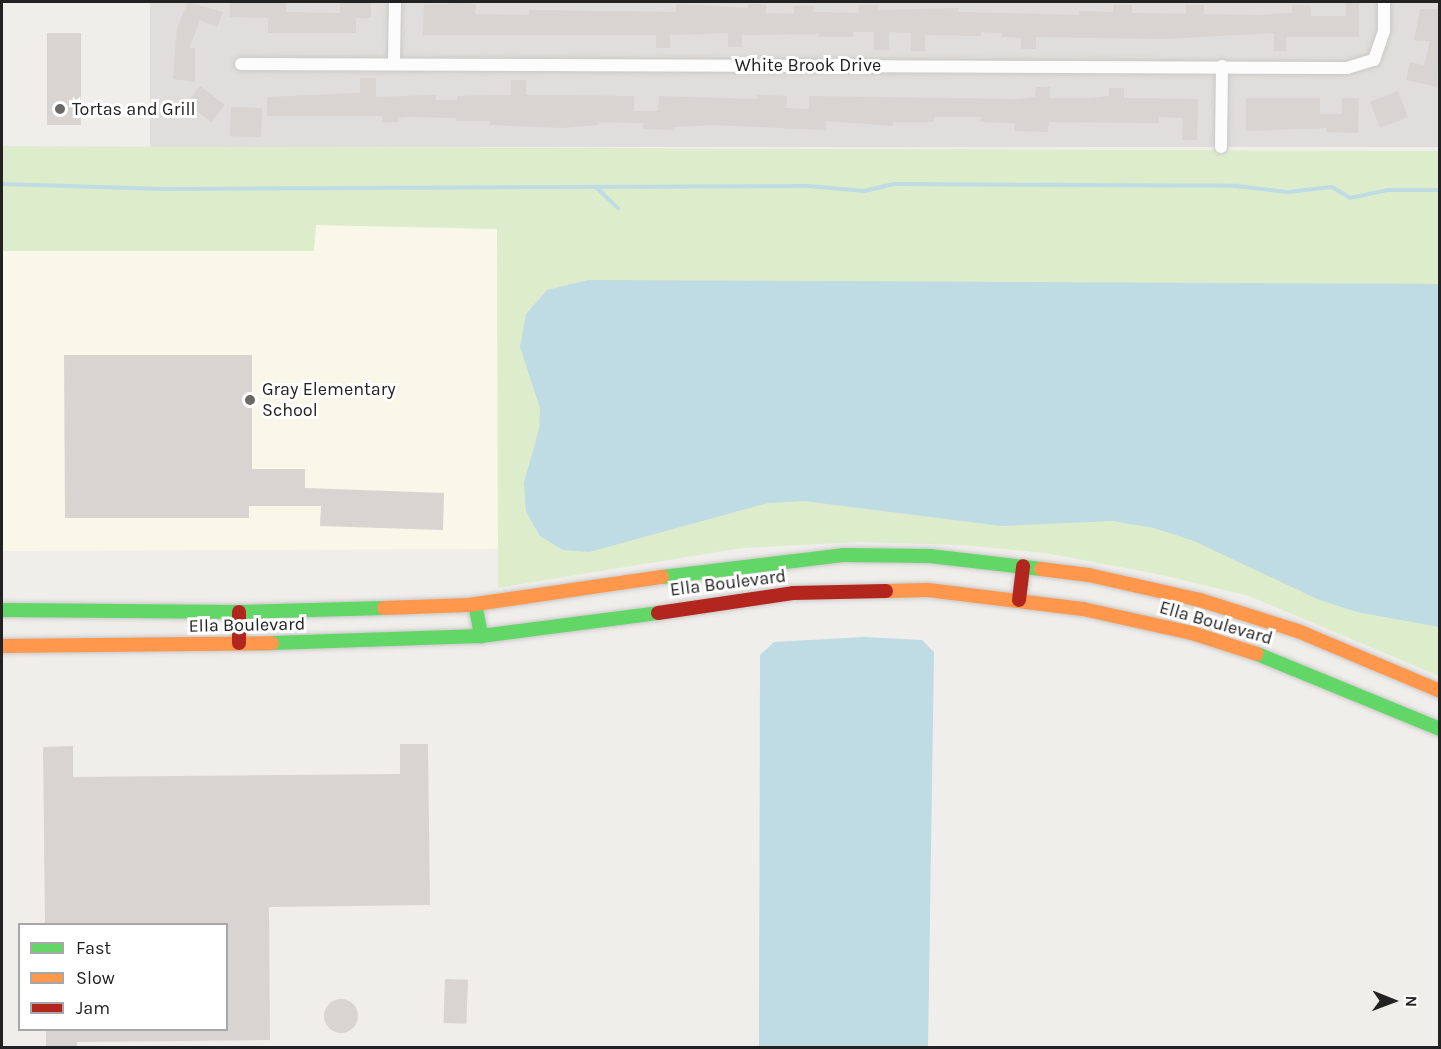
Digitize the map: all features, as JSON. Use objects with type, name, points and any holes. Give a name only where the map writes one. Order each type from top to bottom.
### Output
[{"type":"main road","name":"Ella Boulevard","points":[[2,610],[239,612],[475,604],[722,567],[843,555],[930,556],[1023,566],[1144,586],[1251,614],[1440,692]]},
{"type":"main road","points":[[1019,600],[1023,566]]},
{"type":"main road","name":"Ella Boulevard","points":[[2,646],[239,643],[481,636],[571,627],[727,601],[844,589],[928,590],[1019,600],[1137,620],[1241,647],[1440,729]]},
{"type":"main road","points":[[475,604],[481,636]]},
{"type":"main road","points":[[239,612],[239,643]]},
{"type":"street","points":[[394,63],[395,2]]},
{"type":"street","name":"White Brook Drive","points":[[241,64],[1347,68],[1374,60],[1384,31],[1384,2]]},
{"type":"street","points":[[1221,147],[1222,66]]},
{"type":"shaded area","points":[[150,2],[1439,2],[1439,147],[150,147]]},
{"type":"shaded area","name":"Gray Elementary School","points":[[315,225],[497,229],[499,549],[2,551],[2,251],[314,251]]},
{"type":"green space","points":[[2,146],[1439,151],[1439,676],[1249,596],[1157,574],[1046,553],[961,545],[859,542],[742,548],[498,588],[497,229],[316,225],[314,251],[2,251]]},
{"type":"water","points":[[588,280],[1439,284],[1439,627],[1357,612],[1317,599],[1194,541],[1154,528],[1113,521],[1002,526],[804,501],[768,503],[589,552],[563,550],[540,536],[526,512],[524,483],[539,429],[540,408],[520,347],[526,314],[547,290]]},
{"type":"water","points":[[864,637],[922,640],[934,652],[928,1047],[759,1047],[760,655],[774,642]]},
{"type":"building","points":[[188,2],[223,12],[217,27],[200,20],[189,48],[195,48],[195,82],[173,79],[177,28]]},
{"type":"building","points":[[230,2],[286,2],[286,12],[340,13],[340,2],[371,2],[371,18],[356,18],[356,33],[268,33],[268,18],[230,17]]},
{"type":"building","points":[[1346,2],[1359,2],[1359,37],[1286,37],[1286,51],[1274,51],[1274,33],[1164,39],[1036,37],[1036,49],[1021,49],[1021,38],[1002,37],[1002,33],[981,32],[981,36],[925,35],[925,51],[911,51],[911,33],[889,32],[889,50],[874,50],[874,32],[853,32],[853,37],[819,37],[819,34],[742,35],[742,47],[728,47],[728,33],[670,35],[670,48],[656,48],[656,35],[423,35],[424,5],[458,3],[476,4],[475,14],[529,15],[529,10],[676,12],[676,4],[748,8],[748,4],[766,4],[766,13],[794,14],[794,6],[814,6],[813,12],[859,13],[859,5],[878,5],[878,10],[959,8],[958,12],[1079,15],[1079,11],[1113,12],[1113,5],[1132,5],[1132,13],[1186,14],[1186,5],[1204,5],[1204,14],[1258,15],[1292,13],[1292,5],[1311,6],[1311,16],[1346,16]]},
{"type":"building","points":[[1420,9],[1440,9],[1437,87],[1406,80],[1410,62],[1424,65],[1430,41],[1414,40]]},
{"type":"building","points":[[47,33],[81,33],[81,125],[47,125]]},
{"type":"building","points":[[360,78],[376,78],[376,97],[436,95],[435,100],[457,100],[457,96],[511,95],[511,80],[526,80],[526,95],[634,96],[634,111],[658,111],[659,96],[757,99],[757,95],[787,96],[786,108],[809,109],[809,96],[1015,99],[1035,97],[1036,87],[1050,87],[1049,98],[1089,98],[1109,96],[1109,88],[1124,88],[1124,98],[1198,99],[1197,140],[1182,140],[1183,118],[1159,117],[1159,123],[1049,122],[1048,132],[1014,131],[1015,123],[980,122],[981,117],[934,117],[934,122],[893,122],[893,126],[826,121],[825,130],[712,125],[673,127],[673,130],[643,129],[644,123],[598,122],[598,125],[562,128],[490,125],[490,121],[456,121],[456,118],[409,117],[399,118],[399,122],[382,122],[382,116],[267,116],[267,97],[360,93]]},
{"type":"building","points":[[200,86],[225,105],[212,122],[187,104]]},
{"type":"building","points":[[1398,91],[1408,117],[1380,128],[1370,102]]},
{"type":"building","points":[[1246,98],[1320,98],[1320,114],[1342,114],[1342,98],[1359,98],[1358,133],[1326,132],[1326,128],[1246,131]]},
{"type":"building","points":[[231,107],[262,108],[261,137],[230,136]]},
{"type":"building","points":[[64,355],[252,355],[252,469],[305,469],[305,488],[444,493],[443,530],[320,526],[321,506],[249,506],[249,518],[65,518]]},
{"type":"building","points":[[400,744],[428,744],[430,905],[269,907],[270,1040],[77,1042],[77,1047],[46,1047],[46,1031],[228,1031],[228,923],[45,923],[43,747],[73,746],[73,777],[400,774]]},
{"type":"building","points":[[445,979],[468,980],[466,1024],[443,1023]]},
{"type":"building","points":[[341,999],[353,1004],[358,1016],[353,1028],[341,1033],[329,1028],[324,1016],[329,1004]]},
{"type":"waterway","points":[[2,184],[163,189],[808,186],[864,191],[895,184],[1236,186],[1288,192],[1332,187],[1350,198],[1388,190],[1440,190]]},
{"type":"waterway","points":[[597,188],[618,208]]},
{"type":"traffic: fast","points":[[662,577],[843,555],[930,556],[1041,569]]},
{"type":"traffic: fast","points":[[475,604],[481,636]]},
{"type":"traffic: fast","points":[[2,610],[239,612],[384,608]]},
{"type":"traffic: fast","points":[[272,643],[481,636],[658,613]]},
{"type":"traffic: fast","points":[[1257,654],[1440,729]]},
{"type":"traffic: slow","points":[[1041,569],[1089,575],[1200,600],[1298,631],[1440,691]]},
{"type":"traffic: slow","points":[[384,608],[469,605],[662,577]]},
{"type":"traffic: slow","points":[[886,591],[928,590],[1083,609],[1192,633],[1257,654]]},
{"type":"traffic: slow","points":[[2,646],[272,643]]},
{"type":"traffic: jam","points":[[1019,600],[1023,566]]},
{"type":"traffic: jam","points":[[658,613],[793,593],[886,591]]},
{"type":"traffic: jam","points":[[239,612],[239,643]]},
{"type":"place","name":"Tortas and Grill","points":[[60,109]]},
{"type":"place","name":"Gray Elementary School","points":[[250,400]]}]
